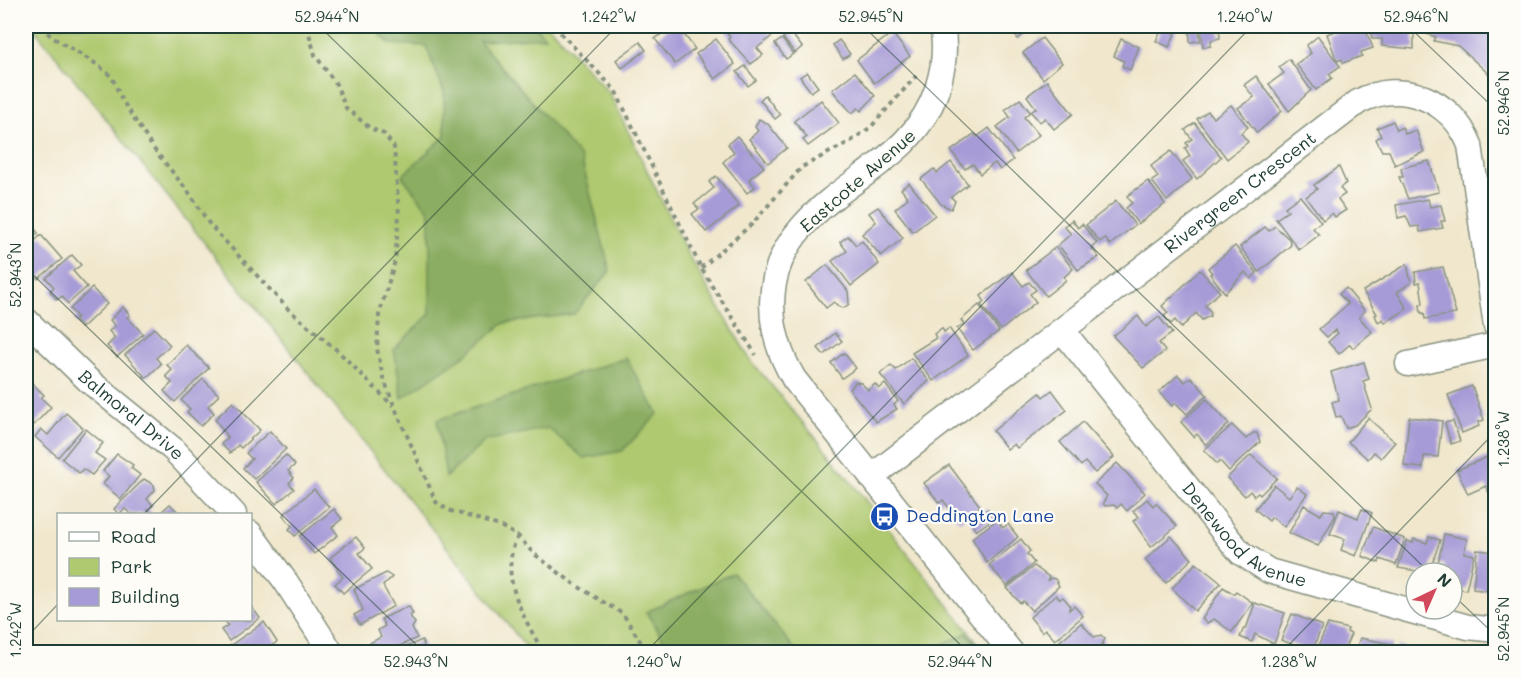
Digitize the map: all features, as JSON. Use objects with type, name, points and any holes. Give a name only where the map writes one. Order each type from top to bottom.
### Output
[{"type":"street","name":"Eastcote Avenue","points":[[871,477],[794,379],[779,355],[770,300],[781,260],[801,227],[901,145],[929,113],[942,74],[944,53],[942,26]]},
{"type":"street","name":"Rivergreen Crescent","points":[[871,477],[1358,102],[1380,93],[1413,93],[1430,99],[1443,108],[1465,133],[1470,145],[1491,270],[1496,326]]},
{"type":"street","name":"Balmoral Drive","points":[[26,320],[88,380],[174,450],[233,513]]},
{"type":"street","name":"Denewood Avenue","points":[[1062,330],[1229,539],[1255,563],[1280,574],[1468,627],[1496,630]]},
{"type":"street","points":[[1408,364],[1496,345]]},
{"type":"street","points":[[871,477],[1011,652]]},
{"type":"street","points":[[252,536],[286,582],[331,652]]},
{"type":"path","points":[[41,26],[52,37],[99,64],[112,77],[122,100],[153,148],[191,195],[210,225],[290,310],[338,351],[395,408]]},
{"type":"path","points":[[307,26],[315,55],[336,84],[346,108],[370,128],[384,134],[394,147],[399,215],[394,261],[379,315],[376,349],[383,377],[395,408],[436,502],[448,510],[500,526],[518,536],[533,553],[574,584],[624,614],[647,652]]},
{"type":"path","points":[[554,26],[615,90],[701,268],[758,358]]},
{"type":"path","points":[[701,268],[745,231],[802,167],[851,141],[871,127],[922,70]]},
{"type":"path","points":[[518,536],[510,563],[511,585],[521,612],[543,652]]},
{"type":"green space","points":[[32,26],[549,26],[610,94],[686,251],[751,361],[830,455],[985,652],[530,652]]},
{"type":"green space","points":[[371,26],[535,26],[545,37],[479,41],[581,158],[610,271],[574,314],[504,323],[465,355],[402,398],[394,349],[430,314],[430,212],[402,176],[445,136],[444,92],[426,46],[390,44]]},
{"type":"green space","points":[[626,358],[658,414],[622,451],[584,458],[548,428],[485,441],[446,477],[437,420]]},
{"type":"green space","points":[[733,573],[797,652],[671,652],[646,612]]},
{"type":"green space","points":[[967,633],[985,652],[926,652]]},
{"type":"building","points":[[672,26],[683,26],[687,30],[683,33],[695,49],[675,64],[655,39]]},
{"type":"building","points":[[734,26],[763,26],[772,36],[757,48],[763,55],[751,64],[728,39],[730,37],[726,32]]},
{"type":"building","points":[[1007,26],[1034,26],[1018,39]]},
{"type":"building","points":[[1046,26],[1060,26],[1051,32]]},
{"type":"building","points":[[1146,26],[1179,26],[1169,47],[1156,41],[1160,32]]},
{"type":"building","points":[[1189,26],[1199,26],[1200,41],[1190,42]]},
{"type":"building","points":[[1201,26],[1219,26],[1220,38],[1211,40],[1211,46],[1203,47]]},
{"type":"building","points":[[1348,26],[1364,26],[1373,48],[1361,52],[1362,56],[1343,63],[1342,59],[1337,61],[1327,34]]},
{"type":"building","points":[[1370,26],[1414,26],[1414,49],[1382,46],[1382,39],[1372,39]]},
{"type":"building","points":[[1430,26],[1496,26],[1496,70],[1490,75],[1458,46],[1434,41],[1436,37],[1427,34]]},
{"type":"building","points":[[790,32],[802,47],[795,53],[783,38]]},
{"type":"building","points":[[892,33],[910,56],[874,83],[857,60]]},
{"type":"building","points":[[1318,36],[1340,66],[1329,74],[1332,78],[1316,90],[1296,64],[1311,53],[1306,46]]},
{"type":"building","points":[[1042,38],[1062,63],[1043,79],[1023,53]]},
{"type":"building","points":[[716,39],[735,64],[715,79],[696,54]]},
{"type":"building","points":[[782,39],[793,54],[786,59],[775,44]]},
{"type":"building","points":[[1121,39],[1139,47],[1130,70],[1122,66],[1124,61],[1114,56]]},
{"type":"building","points":[[839,40],[850,54],[843,59],[833,45]]},
{"type":"building","points":[[640,42],[646,50],[622,68],[616,60]]},
{"type":"building","points":[[1289,59],[1311,90],[1289,111],[1269,84],[1284,73],[1279,67]]},
{"type":"building","points":[[745,66],[756,80],[748,86],[737,72]]},
{"type":"building","points":[[807,72],[818,87],[811,92],[800,77]]},
{"type":"building","points":[[855,72],[875,96],[861,111],[858,108],[852,113],[832,90]]},
{"type":"building","points":[[1256,76],[1282,111],[1257,133],[1238,108],[1254,97],[1244,85]]},
{"type":"building","points":[[1496,77],[1496,90],[1489,81]]},
{"type":"building","points":[[1047,81],[1073,114],[1054,129],[1045,118],[1040,122],[1031,112],[1036,108],[1027,96]]},
{"type":"building","points":[[765,95],[780,115],[775,119],[760,100]]},
{"type":"building","points":[[1020,99],[1030,112],[1024,117],[1039,135],[1016,153],[997,127],[1010,117],[1005,110]]},
{"type":"building","points":[[821,100],[839,123],[808,146],[803,140],[807,137],[794,121]]},
{"type":"building","points":[[1231,105],[1248,127],[1241,133],[1248,142],[1227,159],[1197,119],[1208,111],[1213,118]]},
{"type":"building","points":[[759,119],[768,124],[787,148],[768,163],[749,139],[758,131],[755,127]]},
{"type":"building","points":[[1393,121],[1397,130],[1402,127],[1405,134],[1416,130],[1424,152],[1395,165],[1389,151],[1382,151],[1376,139],[1381,136],[1377,128]]},
{"type":"building","points":[[1195,123],[1221,157],[1197,179],[1183,161],[1190,156],[1185,148],[1188,146],[1186,143],[1192,139],[1185,130]]},
{"type":"building","points":[[989,128],[1013,160],[1000,170],[995,163],[980,174],[973,164],[965,169],[951,151],[974,134],[977,137]]},
{"type":"building","points":[[737,136],[764,167],[749,179],[755,187],[747,193],[723,162],[734,152],[728,144]]},
{"type":"building","points":[[1171,151],[1192,179],[1167,201],[1152,181],[1158,177],[1151,166]]},
{"type":"building","points":[[1429,161],[1439,192],[1408,199],[1399,177],[1403,177],[1401,168]]},
{"type":"building","points":[[951,162],[968,184],[951,197],[955,201],[951,209],[941,204],[921,179],[934,169],[937,173]]},
{"type":"building","points":[[1339,167],[1346,183],[1340,188],[1345,194],[1338,199],[1346,210],[1335,217],[1332,213],[1323,220],[1306,197],[1317,189],[1314,185]]},
{"type":"building","points":[[716,176],[739,206],[706,232],[692,214],[699,209],[694,204],[714,188],[709,182]]},
{"type":"building","points":[[1148,181],[1165,204],[1138,224],[1126,208],[1132,203],[1127,196]]},
{"type":"building","points":[[909,183],[935,215],[913,232],[895,209],[908,198],[901,189]]},
{"type":"building","points":[[1300,196],[1321,222],[1313,228],[1319,235],[1299,250],[1276,219],[1288,211],[1285,207]]},
{"type":"building","points":[[1428,199],[1430,207],[1441,205],[1445,221],[1441,221],[1443,228],[1420,232],[1419,226],[1411,227],[1406,216],[1398,218],[1396,205]]},
{"type":"building","points":[[1116,201],[1135,225],[1110,245],[1105,238],[1100,242],[1086,225]]},
{"type":"building","points":[[26,206],[32,215],[27,219],[38,233],[26,243]]},
{"type":"building","points":[[878,207],[903,238],[881,256],[862,234],[876,222],[869,213]]},
{"type":"building","points":[[1072,220],[1078,228],[1082,224],[1097,243],[1091,248],[1099,257],[1078,270],[1058,245],[1071,234],[1064,226]]},
{"type":"building","points":[[1275,226],[1289,239],[1291,245],[1259,272],[1240,247],[1265,227],[1269,231]]},
{"type":"building","points":[[41,235],[62,259],[38,279],[26,265],[26,249]]},
{"type":"building","points":[[848,236],[856,245],[862,241],[879,264],[851,286],[832,261],[847,251],[840,242]]},
{"type":"building","points":[[1235,246],[1257,273],[1251,279],[1245,272],[1225,293],[1208,268]]},
{"type":"building","points":[[1056,247],[1073,269],[1064,277],[1066,280],[1046,296],[1026,270]]},
{"type":"building","points":[[72,255],[81,265],[73,271],[87,287],[68,304],[62,296],[57,300],[50,291],[54,287],[46,278]]},
{"type":"building","points":[[1407,264],[1411,283],[1397,292],[1407,309],[1385,323],[1383,319],[1378,322],[1375,315],[1377,314],[1363,291]]},
{"type":"building","points":[[827,265],[848,291],[849,304],[844,308],[834,302],[826,308],[806,282]]},
{"type":"building","points":[[1443,267],[1456,314],[1425,319],[1424,313],[1421,313],[1420,305],[1423,304],[1420,282],[1416,283],[1415,272]]},
{"type":"building","points":[[1200,270],[1220,292],[1205,305],[1211,312],[1210,316],[1202,320],[1196,313],[1181,328],[1175,320],[1171,324],[1164,316],[1168,313],[1162,306]]},
{"type":"building","points":[[1012,272],[1023,286],[1029,282],[1036,290],[1030,294],[1036,302],[1001,330],[981,305],[985,302],[981,296]]},
{"type":"building","points":[[92,288],[107,304],[82,328],[74,320],[77,317],[70,309]]},
{"type":"building","points":[[1346,288],[1365,311],[1359,317],[1372,332],[1353,348],[1350,344],[1339,354],[1328,342],[1338,333],[1335,330],[1327,337],[1319,329],[1348,304],[1339,294]]},
{"type":"building","points":[[979,305],[999,331],[973,350],[957,329],[964,324],[961,320]]},
{"type":"building","points":[[123,307],[130,315],[127,317],[143,334],[117,357],[107,346],[115,338],[109,331],[115,326],[110,320]]},
{"type":"building","points":[[1138,316],[1146,327],[1159,317],[1172,333],[1159,343],[1165,351],[1143,368],[1113,336]]},
{"type":"building","points":[[154,328],[170,345],[156,358],[161,364],[146,378],[125,355]]},
{"type":"building","points":[[942,328],[944,332],[949,328],[968,355],[933,381],[912,353],[936,338],[934,334]]},
{"type":"building","points":[[835,333],[842,341],[824,355],[818,348]]},
{"type":"building","points":[[186,345],[209,368],[175,402],[164,391],[172,383],[166,376],[172,370],[167,365]]},
{"type":"building","points":[[844,353],[856,368],[842,378],[831,363]]},
{"type":"building","points":[[911,358],[929,381],[904,404],[880,374],[891,365],[896,370]]},
{"type":"building","points":[[1364,362],[1369,379],[1363,381],[1372,409],[1355,425],[1346,428],[1341,416],[1336,417],[1332,402],[1339,400],[1331,372]]},
{"type":"building","points":[[1178,375],[1185,382],[1191,377],[1207,395],[1187,414],[1176,403],[1172,406],[1159,392]]},
{"type":"building","points":[[203,379],[219,395],[208,406],[214,413],[201,426],[187,412],[190,409],[181,400]]},
{"type":"building","points":[[29,380],[44,395],[41,398],[51,407],[34,425],[26,418],[26,384]]},
{"type":"building","points":[[855,382],[861,383],[868,390],[875,384],[879,389],[885,384],[898,401],[894,405],[897,409],[876,422],[850,390]]},
{"type":"building","points":[[1472,386],[1484,420],[1478,422],[1479,426],[1462,433],[1448,395]]},
{"type":"building","points":[[1052,390],[1067,410],[1017,448],[1014,444],[1007,449],[993,431],[1040,393],[1043,397]]},
{"type":"building","points":[[1207,399],[1229,424],[1206,445],[1197,434],[1194,437],[1181,422]]},
{"type":"building","points":[[233,402],[260,430],[241,448],[238,445],[230,453],[221,444],[228,438],[215,419]]},
{"type":"building","points":[[66,413],[83,428],[58,457],[35,437],[41,429],[48,435]]},
{"type":"building","points":[[1409,417],[1442,421],[1438,457],[1424,456],[1423,468],[1404,466]]},
{"type":"building","points":[[1368,418],[1395,442],[1381,458],[1374,452],[1368,459],[1348,442]]},
{"type":"building","points":[[1453,421],[1460,441],[1451,444],[1445,423]]},
{"type":"building","points":[[1083,422],[1114,457],[1095,473],[1085,462],[1081,466],[1060,442]]},
{"type":"building","points":[[1232,425],[1246,439],[1253,433],[1257,433],[1260,442],[1229,471],[1220,461],[1217,464],[1204,450]]},
{"type":"building","points":[[86,429],[103,443],[95,453],[105,460],[92,475],[83,469],[79,473],[62,459]]},
{"type":"building","points":[[270,431],[286,449],[254,479],[243,468],[252,459],[246,453]]},
{"type":"building","points":[[117,454],[133,465],[131,468],[140,475],[121,499],[103,484],[109,476],[103,471]]},
{"type":"building","points":[[286,455],[295,465],[288,471],[294,478],[289,483],[294,489],[276,504],[256,482]]},
{"type":"building","points":[[1251,455],[1277,478],[1260,495],[1258,493],[1254,496],[1250,491],[1245,496],[1227,478]]},
{"type":"building","points":[[1492,455],[1496,462],[1496,489],[1489,493],[1486,486],[1468,494],[1457,470]]},
{"type":"building","points":[[1117,463],[1145,493],[1127,511],[1121,504],[1117,508],[1114,505],[1105,506],[1103,503],[1107,496],[1095,484]]},
{"type":"building","points":[[949,465],[980,506],[959,521],[943,500],[939,503],[924,483]]},
{"type":"building","points":[[144,479],[154,485],[155,490],[147,499],[153,505],[148,510],[152,513],[130,513],[125,509],[118,513],[114,509]]},
{"type":"building","points":[[1274,485],[1289,497],[1297,487],[1307,494],[1284,527],[1272,517],[1269,521],[1255,509]]},
{"type":"building","points":[[314,489],[329,507],[295,536],[289,529],[292,526],[283,515]]},
{"type":"building","points":[[1147,499],[1153,506],[1156,503],[1177,526],[1151,547],[1133,521],[1139,517],[1133,511]]},
{"type":"building","points":[[170,504],[179,513],[160,513]]},
{"type":"building","points":[[1304,505],[1321,515],[1324,510],[1334,511],[1335,516],[1318,546],[1289,533]]},
{"type":"building","points":[[334,509],[342,519],[332,527],[338,535],[314,554],[300,536]]},
{"type":"building","points":[[988,509],[994,518],[976,531],[970,522]]},
{"type":"building","points":[[1362,509],[1372,513],[1356,556],[1341,550],[1345,539],[1330,534],[1339,510],[1358,518]]},
{"type":"building","points":[[997,520],[1003,528],[1008,524],[1018,537],[987,563],[972,538]]},
{"type":"building","points":[[1373,527],[1405,539],[1396,565],[1380,559],[1379,563],[1362,556]]},
{"type":"building","points":[[1444,534],[1467,539],[1464,553],[1474,555],[1466,590],[1464,590],[1464,561],[1438,561]]},
{"type":"building","points":[[1171,536],[1192,559],[1166,583],[1145,560]]},
{"type":"building","points":[[356,537],[365,548],[359,553],[372,569],[343,593],[335,584],[343,577],[330,558]]},
{"type":"building","points":[[1429,537],[1440,540],[1433,561],[1404,561],[1404,569],[1398,568],[1407,541],[1413,543],[1414,539],[1427,543]]},
{"type":"building","points":[[1021,539],[1030,551],[1027,554],[1034,563],[1007,586],[989,565]]},
{"type":"building","points":[[1477,550],[1496,552],[1496,592],[1473,589]]},
{"type":"building","points":[[1196,563],[1221,583],[1195,611],[1172,588]]},
{"type":"building","points":[[1034,566],[1049,577],[1047,581],[1051,578],[1055,579],[1059,586],[1032,611],[1023,601],[1020,603],[1007,588]]},
{"type":"building","points":[[386,573],[392,577],[383,586],[394,606],[360,625],[354,615],[363,610],[354,589]]},
{"type":"building","points":[[1223,587],[1234,594],[1236,591],[1253,603],[1232,632],[1214,619],[1207,623],[1202,619]]},
{"type":"building","points":[[1056,595],[1060,599],[1063,597],[1070,605],[1069,610],[1074,606],[1083,616],[1055,640],[1045,629],[1042,632],[1030,617]]},
{"type":"building","points":[[1255,603],[1285,613],[1274,644],[1255,634],[1252,642],[1240,637],[1244,628],[1246,629]]},
{"type":"building","points":[[409,606],[413,614],[410,616],[415,623],[412,628],[417,638],[387,652],[375,652],[370,643],[381,637],[378,630],[385,626],[381,619]]},
{"type":"building","points":[[252,608],[260,618],[229,641],[221,630],[228,625],[225,621],[252,621]]},
{"type":"building","points":[[1292,614],[1322,626],[1312,652],[1281,640]]},
{"type":"building","points":[[264,622],[277,642],[265,650],[267,652],[236,652],[231,645]]},
{"type":"building","points":[[1081,623],[1094,637],[1101,635],[1105,639],[1099,650],[1095,652],[1058,652],[1053,647]]},
{"type":"building","points":[[1328,624],[1348,629],[1347,632],[1351,634],[1343,652],[1316,651]]},
{"type":"building","points":[[1360,638],[1392,644],[1390,652],[1355,652]]},
{"type":"building","points":[[422,640],[426,652],[395,652]]},
{"type":"building","points":[[1398,646],[1420,652],[1396,652]]},
{"type":"place","name":"Deddington Lane","points":[[885,516]]}]
